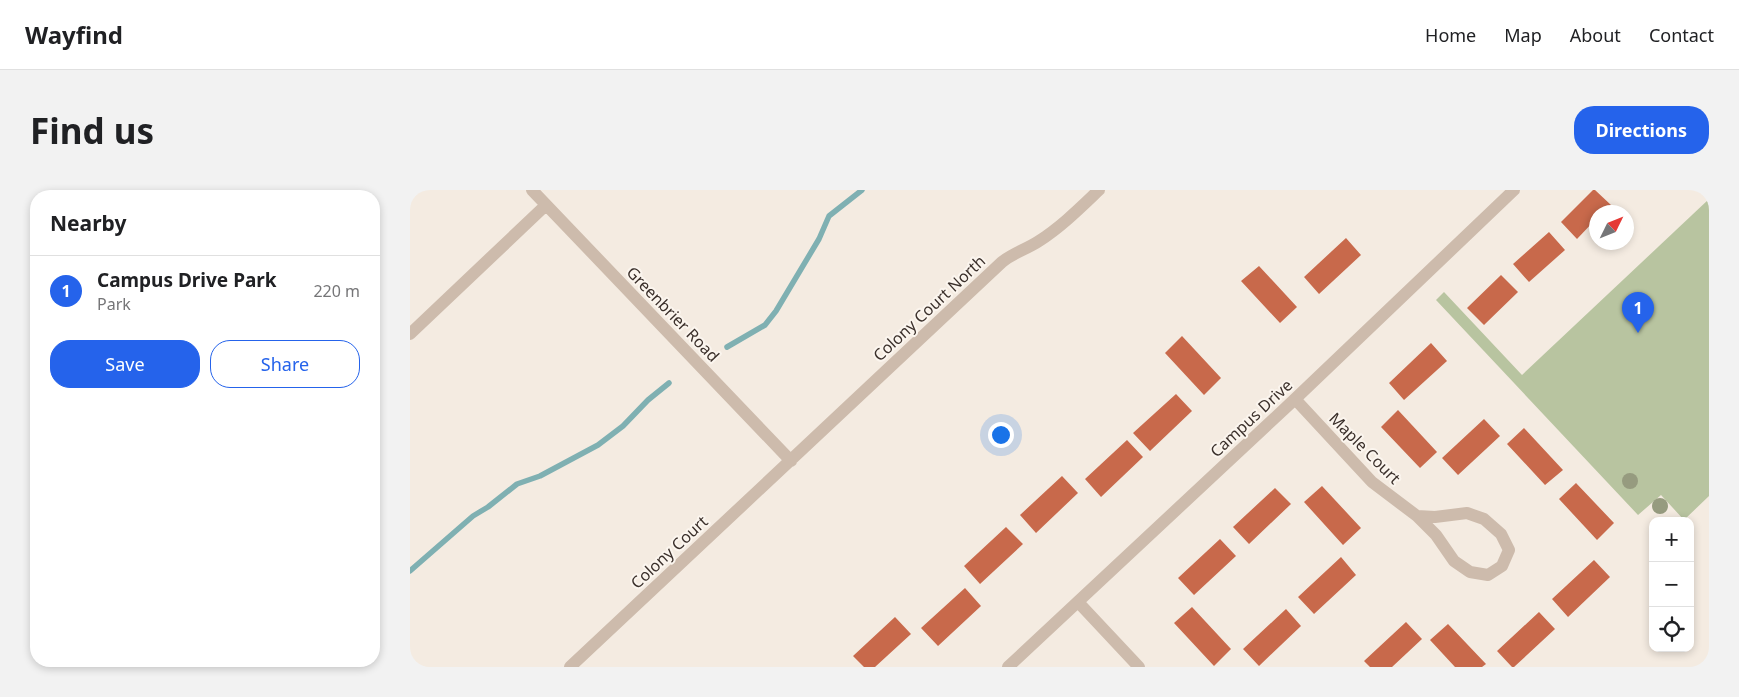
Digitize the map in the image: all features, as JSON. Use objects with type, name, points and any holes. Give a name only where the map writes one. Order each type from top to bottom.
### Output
[{"type":"street","name":"Greenbrier Road","points":[[532,190],[791,461]]},
{"type":"street","name":"Colony Court North","points":[[791,461],[1002,262],[1011,255],[1038,242],[1063,224],[1099,190]]},
{"type":"street","name":"Campus Drive","points":[[1008,667],[1295,399],[1514,190]]},
{"type":"street","points":[[410,334],[546,205]]},
{"type":"street","name":"Maple Court","points":[[1295,399],[1372,482],[1417,516],[1436,535],[1454,561],[1470,572],[1488,575],[1502,566],[1509,550],[1501,534],[1484,519],[1467,513],[1435,517],[1417,516]]},
{"type":"street","name":"Colony Court","points":[[570,667],[791,461]]},
{"type":"street","points":[[1078,602],[1139,667]]},
{"type":"green space","points":[[1709,199],[1709,496],[1687,517],[1681,517],[1661,495],[1638,515],[1436,300],[1444,292],[1522,375]]},
{"type":"building","points":[[1593,190],[1611,205],[1589,205],[1589,226],[1577,239],[1561,222]]},
{"type":"building","points":[[1549,232],[1565,250],[1529,282],[1513,264]]},
{"type":"building","points":[[1346,238],[1361,255],[1319,294],[1304,277]]},
{"type":"building","points":[[1259,266],[1297,307],[1280,323],[1241,281]]},
{"type":"building","points":[[1501,275],[1518,292],[1484,325],[1467,308]]},
{"type":"building","points":[[1182,336],[1221,378],[1204,395],[1165,353]]},
{"type":"building","points":[[1431,343],[1447,361],[1404,400],[1389,383]]},
{"type":"building","points":[[1176,394],[1192,411],[1150,451],[1133,433]]},
{"type":"building","points":[[1398,410],[1437,452],[1420,468],[1381,427]]},
{"type":"building","points":[[1484,419],[1500,436],[1458,475],[1442,458]]},
{"type":"building","points":[[1524,428],[1563,470],[1545,485],[1507,444]]},
{"type":"building","points":[[1127,440],[1143,457],[1101,497],[1085,479]]},
{"type":"building","points":[[1062,476],[1078,493],[1036,533],[1020,515]]},
{"type":"building","points":[[1576,483],[1614,523],[1597,540],[1559,499]]},
{"type":"building","points":[[1322,486],[1361,528],[1343,545],[1304,502]]},
{"type":"building","points":[[1275,488],[1291,504],[1249,544],[1233,527]]},
{"type":"building","points":[[1006,527],[1023,544],[980,584],[964,566]]},
{"type":"building","points":[[1220,539],[1236,556],[1194,595],[1178,578]]},
{"type":"building","points":[[1341,557],[1356,575],[1314,614],[1298,597]]},
{"type":"building","points":[[1594,560],[1610,577],[1568,617],[1552,599]]},
{"type":"building","points":[[965,588],[981,606],[938,646],[921,628]]},
{"type":"building","points":[[1192,607],[1231,649],[1214,666],[1174,623]]},
{"type":"building","points":[[1286,609],[1301,626],[1259,666],[1243,649]]},
{"type":"building","points":[[1539,612],[1555,629],[1512,667],[1497,651]]},
{"type":"building","points":[[895,617],[911,634],[875,667],[864,667],[853,656]]},
{"type":"building","points":[[1406,622],[1422,639],[1392,667],[1370,667],[1364,661]]},
{"type":"building","points":[[1448,624],[1486,664],[1482,667],[1455,667],[1430,640]]},
{"type":"waterway","points":[[727,347],[765,325],[776,311],[819,239],[829,216],[862,190]]},
{"type":"waterway","points":[[410,571],[473,516],[488,507],[517,484],[540,476],[598,445],[623,426],[648,400],[669,383]]},
{"type":"place","name":"Campus Drive Park","points":[[1638,333]]}]
